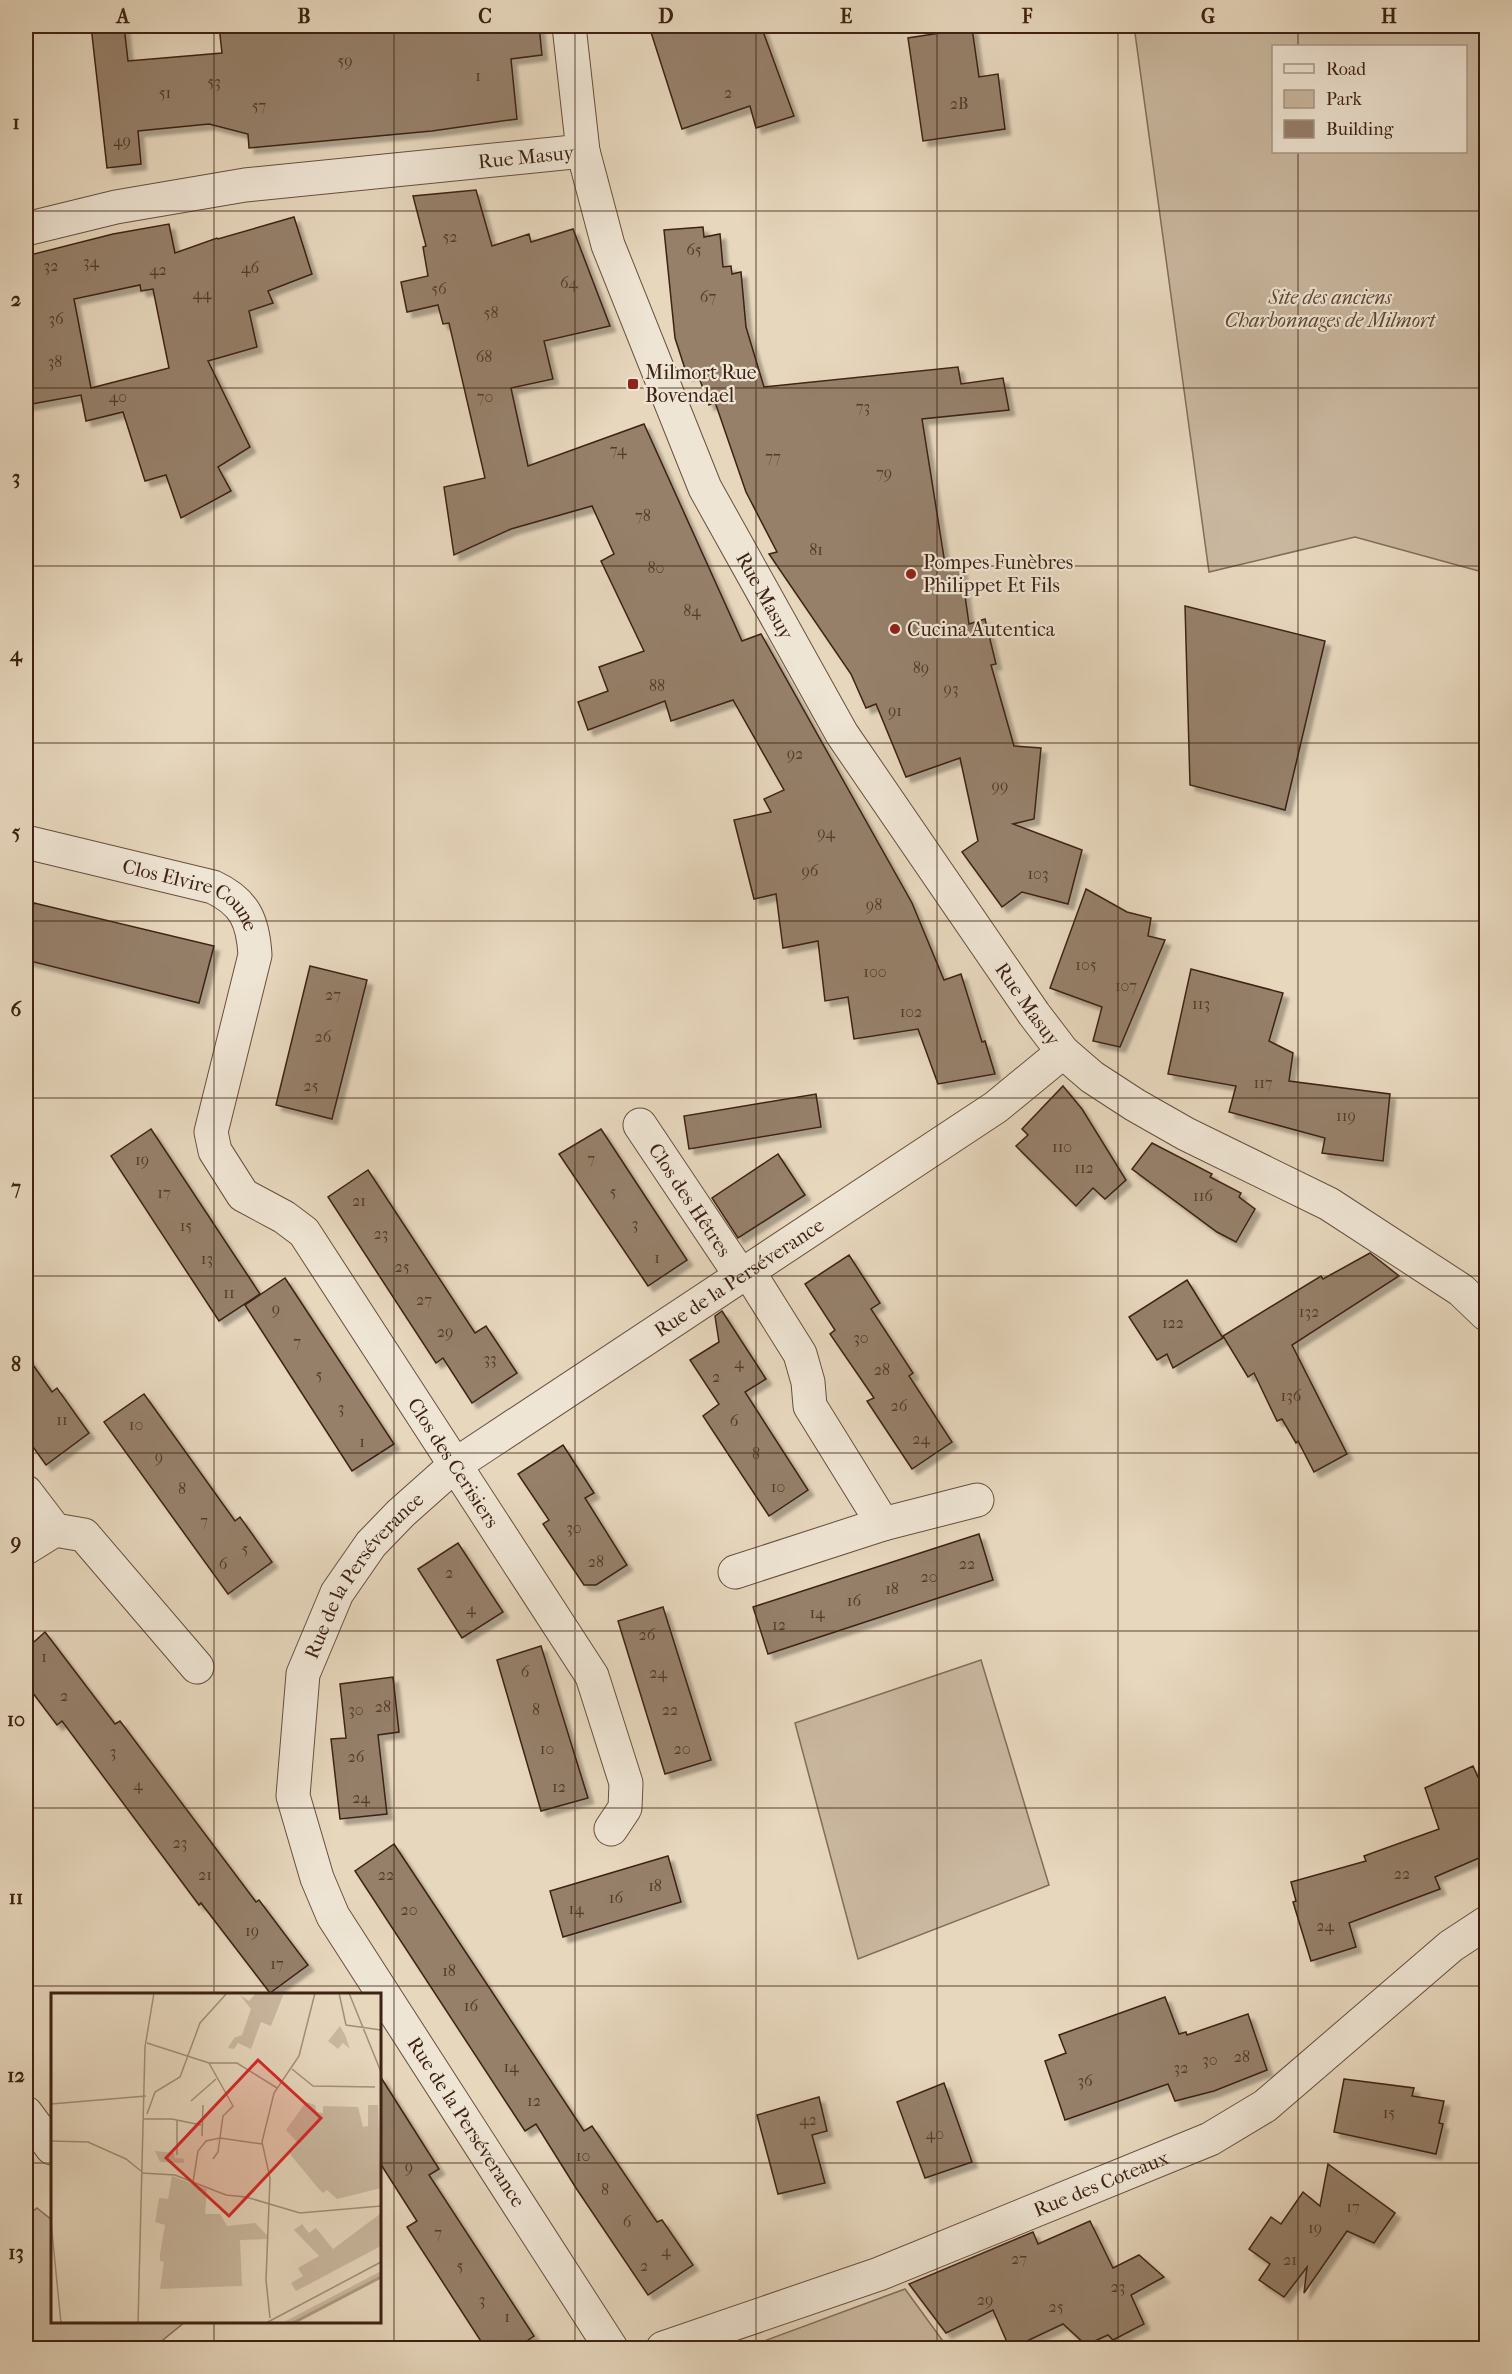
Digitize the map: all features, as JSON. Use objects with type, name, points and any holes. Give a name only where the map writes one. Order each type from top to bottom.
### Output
[{"type":"street","points":[[569,26],[583,151]]},
{"type":"street","name":"Rue Masuy","points":[[26,229],[116,207],[245,185],[583,151],[608,245],[705,488],[843,734],[1034,1014],[1063,1052],[1092,1077],[1135,1105],[1186,1134],[1329,1204],[1461,1290],[1486,1314]]},
{"type":"street","name":"Clos Elvire Coune","points":[[26,842],[213,887],[229,895],[243,910],[253,930],[255,955],[211,1132]]},
{"type":"street","name":"Rue de la Perséverance","points":[[611,2349],[333,1916],[317,1878],[293,1796],[303,1674],[337,1593],[371,1544],[401,1513],[455,1465],[996,1107],[1063,1052]]},
{"type":"street","name":"Clos des Hêtres","points":[[640,1125],[800,1354],[808,1382],[810,1406],[883,1524]]},
{"type":"street","name":"Clos des Cerisiers","points":[[211,1132],[215,1151],[243,1195],[284,1217],[304,1232],[592,1676],[626,1783],[625,1808],[611,1829]]},
{"type":"street","points":[[26,1492],[55,1530]]},
{"type":"street","points":[[735,1572],[883,1524],[977,1500]]},
{"type":"street","points":[[26,1548],[55,1530],[84,1535],[197,1667]]},
{"type":"street","name":"Rue des Coteaux","points":[[663,2349],[879,2274],[1210,2139],[1265,2106],[1451,1946],[1486,1923]]},
{"type":"street","points":[[26,2113],[51,2147]]},
{"type":"green space","name":"Site des anciens Charbonnages de Milmort","points":[[1134,26],[1486,26],[1486,573],[1355,537],[1209,572]]},
{"type":"green space","points":[[981,1660],[1049,1885],[858,1959],[795,1723]]},
{"type":"green space","points":[[37,2208],[51,2219],[51,2323],[184,2323],[153,2348],[26,2348],[26,2217]]},
{"type":"green space","points":[[905,2289],[948,2348],[745,2348]]},
{"type":"building","points":[[91,26],[124,26],[128,61],[222,53],[219,26],[539,26],[542,55],[511,59],[517,119],[432,131],[249,148],[248,134],[209,124],[138,131],[141,164],[107,168]]},
{"type":"building","points":[[649,26],[761,26],[794,116],[756,128],[750,106],[682,129]]},
{"type":"building","points":[[972,28],[979,77],[998,74],[1005,129],[923,141],[908,38]]},
{"type":"building","points":[[476,190],[492,246],[529,234],[531,242],[573,229],[610,326],[544,341],[553,379],[511,388],[528,466],[644,424],[742,641],[761,634],[912,903],[944,980],[961,974],[982,1042],[985,1041],[995,1074],[938,1084],[918,1029],[854,1039],[848,997],[825,1001],[818,941],[783,948],[776,894],[754,899],[734,820],[771,812],[764,799],[784,790],[733,700],[671,721],[665,701],[588,730],[578,702],[608,691],[599,667],[644,651],[601,561],[614,554],[592,506],[511,529],[454,555],[444,487],[485,478],[449,323],[443,324],[438,305],[407,312],[401,282],[428,276],[423,247],[426,246],[413,196]]},
{"type":"building","points":[[294,217],[312,274],[268,291],[273,303],[249,311],[257,347],[208,361],[250,447],[218,467],[231,491],[181,518],[166,475],[145,481],[123,412],[86,421],[81,395],[26,405],[26,256],[113,234],[169,224],[175,253]],"holes":[[[140,285],[141,291],[153,289],[169,368],[91,388],[74,299]]]},
{"type":"building","points":[[703,227],[704,237],[720,234],[723,267],[731,266],[732,274],[741,272],[746,327],[764,387],[958,367],[961,384],[1003,378],[1009,410],[922,419],[946,570],[961,567],[969,624],[985,619],[996,664],[991,665],[1014,746],[1041,748],[1034,819],[1013,824],[1082,850],[1068,904],[1022,892],[1002,907],[962,852],[978,841],[960,758],[906,777],[876,704],[866,708],[851,674],[769,554],[777,552],[746,492],[715,402],[709,405],[697,372],[687,375],[675,338],[664,230]]},
{"type":"building","points":[[1185,606],[1325,641],[1285,810],[1190,785]]},
{"type":"building","points":[[1086,889],[1127,912],[1151,918],[1148,936],[1165,940],[1120,1047],[1093,1041],[1102,1007],[1050,988]]},
{"type":"building","points":[[34,903],[214,946],[199,1003],[26,960],[26,938]]},
{"type":"building","points":[[310,966],[367,980],[332,1119],[276,1105]]},
{"type":"building","points":[[1191,969],[1283,993],[1269,1041],[1293,1053],[1289,1081],[1390,1094],[1383,1161],[1322,1153],[1325,1138],[1229,1112],[1236,1086],[1168,1074]]},
{"type":"building","points":[[1063,1086],[1082,1109],[1126,1180],[1105,1199],[1093,1188],[1076,1206],[1016,1146],[1028,1135],[1022,1129]]},
{"type":"building","points":[[816,1094],[821,1127],[689,1149],[684,1116]]},
{"type":"building","points":[[151,1129],[260,1294],[219,1321],[111,1156]]},
{"type":"building","points":[[601,1129],[687,1260],[648,1286],[559,1154]]},
{"type":"building","points":[[1152,1143],[1212,1174],[1210,1177],[1241,1193],[1239,1197],[1255,1209],[1236,1242],[1217,1232],[1132,1169]]},
{"type":"building","points":[[778,1154],[805,1195],[738,1238],[712,1198]]},
{"type":"building","points":[[368,1170],[475,1333],[486,1326],[517,1373],[472,1403],[443,1358],[436,1363],[328,1197]]},
{"type":"building","points":[[1370,1253],[1399,1276],[1292,1345],[1347,1454],[1314,1472],[1298,1441],[1296,1443],[1282,1419],[1277,1421],[1254,1373],[1248,1377],[1223,1336],[1321,1276],[1323,1279]]},
{"type":"building","points":[[849,1255],[880,1303],[871,1309],[913,1373],[909,1376],[952,1442],[912,1469],[867,1401],[874,1398],[830,1334],[835,1330],[805,1284]]},
{"type":"building","points":[[285,1278],[394,1444],[352,1471],[245,1305]]},
{"type":"building","points":[[1187,1280],[1223,1338],[1173,1368],[1167,1354],[1157,1360],[1129,1317]]},
{"type":"building","points":[[722,1311],[766,1379],[745,1392],[808,1490],[769,1516],[703,1416],[719,1404],[690,1360],[719,1342],[715,1316]]},
{"type":"building","points":[[26,1355],[52,1392],[57,1388],[89,1433],[46,1465],[26,1437]]},
{"type":"building","points":[[144,1394],[235,1521],[240,1517],[272,1562],[228,1594],[104,1422]]},
{"type":"building","points":[[563,1445],[594,1493],[585,1498],[627,1565],[596,1585],[584,1585],[543,1524],[549,1520],[518,1474]]},
{"type":"building","points":[[979,1534],[993,1580],[768,1654],[753,1607]]},
{"type":"building","points":[[458,1543],[503,1612],[462,1638],[418,1569]]},
{"type":"building","points":[[663,1607],[711,1760],[665,1774],[618,1621]]},
{"type":"building","points":[[45,1632],[115,1724],[120,1721],[256,1902],[259,1900],[308,1965],[270,1993],[201,1903],[199,1905],[62,1721],[57,1725],[26,1684],[26,1649]]},
{"type":"building","points":[[541,1646],[588,1798],[541,1811],[497,1660]]},
{"type":"building","points":[[393,1677],[399,1732],[378,1735],[387,1814],[340,1819],[331,1739],[346,1738],[340,1684]]},
{"type":"building","points":[[1473,1766],[1478,1777],[1486,1774],[1486,1855],[1435,1877],[1440,1889],[1349,1923],[1356,1947],[1311,1961],[1293,1902],[1296,1901],[1291,1882],[1366,1861],[1364,1856],[1439,1829],[1425,1788]]},
{"type":"building","points":[[394,1844],[584,2131],[592,2126],[657,2222],[662,2220],[693,2265],[648,2295],[536,2124],[525,2131],[355,1871]]},
{"type":"building","points":[[668,1856],[681,1902],[563,1937],[550,1891]]},
{"type":"building","points":[[1165,1997],[1179,2034],[1186,2032],[1187,2035],[1248,2014],[1267,2070],[1214,2091],[1175,2101],[1168,2084],[1065,2120],[1045,2061],[1066,2053],[1059,2035]]},
{"type":"building","points":[[381,2078],[439,2169],[429,2175],[534,2336],[515,2349],[486,2349],[407,2227],[417,2221],[381,2165]]},
{"type":"building","points":[[1344,2079],[1414,2088],[1412,2096],[1444,2101],[1439,2123],[1443,2124],[1436,2154],[1334,2132]]},
{"type":"building","points":[[944,2083],[972,2162],[925,2178],[897,2102]]},
{"type":"building","points":[[819,2097],[827,2131],[812,2135],[825,2183],[778,2194],[757,2115]]},
{"type":"building","points":[[1328,2164],[1395,2213],[1374,2243],[1347,2231],[1304,2293],[1307,2267],[1284,2297],[1259,2280],[1270,2264],[1249,2249],[1271,2217],[1281,2224],[1303,2192],[1320,2206]]},
{"type":"building","points":[[1090,2221],[1113,2268],[1139,2255],[1164,2277],[1131,2295],[1144,2324],[1113,2340],[1108,2335],[1086,2345],[1063,2324],[1010,2349],[993,2310],[946,2333],[909,2284],[1033,2232],[1038,2244]]},
{"type":"place","name":"Milmort Rue Bovendael","points":[[633,384]]},
{"type":"place","name":"Pompes Funèbres Philippet Et Fils","points":[[911,574]]},
{"type":"place","name":"Cucina Autentica","points":[[895,629]]}]
